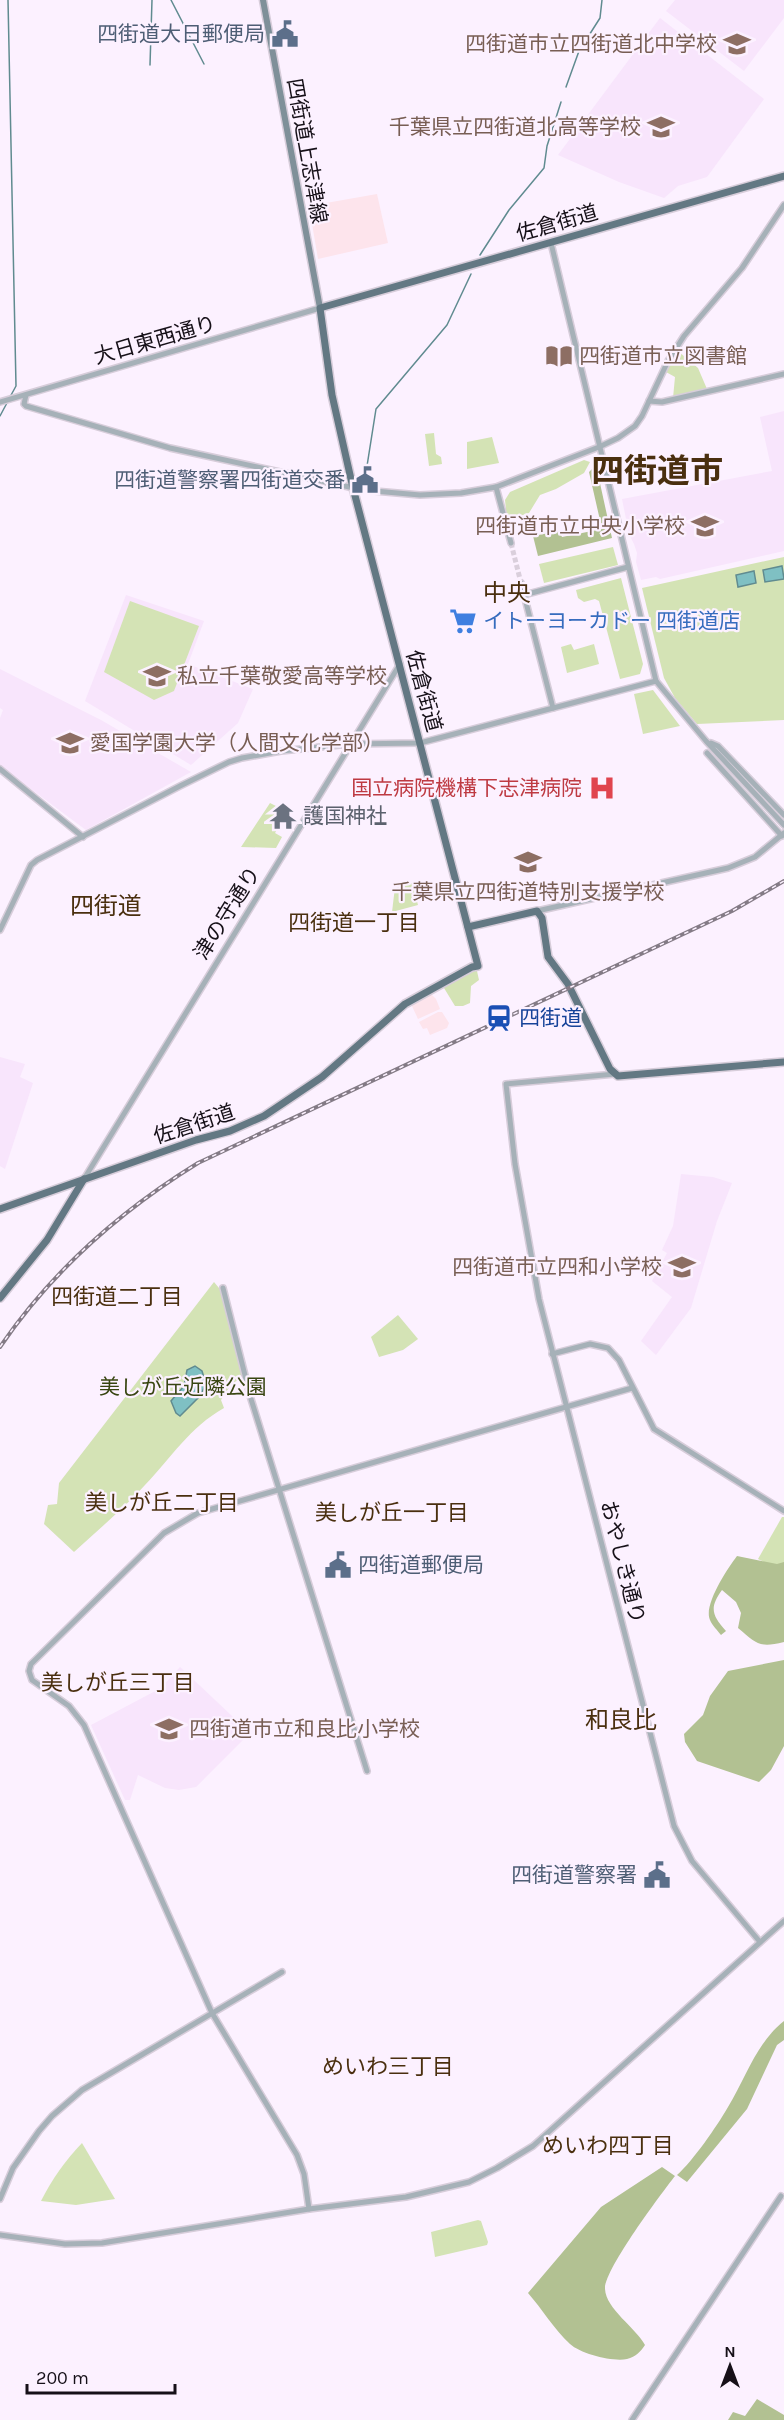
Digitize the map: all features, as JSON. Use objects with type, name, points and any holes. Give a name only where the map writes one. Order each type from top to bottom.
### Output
[{"type":"main road","name":"四街道上志津線","points":[[263,0],[320,308]]},
{"type":"main road","name":"佐倉街道","points":[[84,1179],[246,1125],[280,1107],[322,1077],[395,1011],[464,971],[478,966],[353,488],[331,387],[320,308],[784,176]]},
{"type":"main road","points":[[468,927],[537,911],[542,918],[548,957],[566,980],[610,1069],[615,1074],[622,1076],[784,1062]]},
{"type":"main road","points":[[0,1209],[84,1179]]},
{"type":"main road","points":[[0,1298],[47,1240],[84,1179]]},
{"type":"street","points":[[26,395],[24,404],[26,406],[170,448],[353,488],[420,495],[461,493],[496,487],[599,447],[629,432],[642,416],[668,361],[684,336],[742,268],[784,205]]},
{"type":"street","points":[[551,243],[656,681],[706,741],[784,825]]},
{"type":"street","name":"大日東西通り","points":[[0,402],[320,308]]},
{"type":"street","points":[[650,401],[662,402],[784,375]]},
{"type":"street","points":[[496,487],[511,543]]},
{"type":"street","points":[[524,595],[628,567]]},
{"type":"street","points":[[521,583],[553,708]]},
{"type":"street","name":"津の守通り","points":[[84,1179],[400,664]]},
{"type":"street","points":[[0,930],[31,865],[229,762],[281,751],[350,744],[420,742],[656,681]]},
{"type":"street","points":[[706,741],[718,746],[784,815]]},
{"type":"street","points":[[537,911],[728,868],[755,857],[783,835],[707,753]]},
{"type":"street","points":[[0,769],[84,837]]},
{"type":"street","name":"おやしき通り","points":[[615,1074],[506,1084],[515,1164],[531,1263],[552,1354],[674,1826],[692,1861],[760,1942]]},
{"type":"street","points":[[224,1288],[251,1399],[367,1771]]},
{"type":"street","points":[[552,1354],[590,1344],[608,1348],[619,1360],[654,1429],[784,1511]]},
{"type":"street","points":[[309,2209],[304,2174],[297,2155],[212,2013],[84,1725],[69,1706],[32,1680],[29,1671],[31,1664],[164,1533],[198,1513],[632,1388]]},
{"type":"street","points":[[0,2235],[56,2244],[102,2243],[309,2209],[406,2197],[469,2182],[533,2146],[784,1921]]},
{"type":"street","points":[[0,2199],[20,2156],[52,2116],[82,2090],[282,1972]]},
{"type":"street","points":[[632,2420],[781,2196]]},
{"type":"shaded area","name":"四街道市立四街道北中学校","points":[[675,0],[784,0],[784,18],[744,71],[666,11]]},
{"type":"shaded area","name":"千葉県立四街道北高等学校","points":[[660,18],[764,99],[707,177],[678,186],[664,198],[619,182],[558,155]]},
{"type":"shaded area","points":[[377,194],[388,243],[318,259],[309,206]]},
{"type":"shaded area","name":"四街道市立中央小学校","points":[[784,411],[784,551],[660,579],[656,577],[641,580],[636,562],[637,553],[629,534],[622,499],[772,471],[760,417]]},
{"type":"shaded area","name":"私立千葉敬愛高等学校","points":[[126,595],[204,621],[188,664],[253,689],[238,723],[191,765],[85,701]]},
{"type":"shaded area","name":"愛国学園大学（人間文化学部）","points":[[0,669],[101,720],[191,772],[86,830],[0,766],[0,718],[3,710],[0,708]]},
{"type":"shaded area","points":[[431,994],[440,1009],[418,1019],[411,1004]]},
{"type":"shaded area","points":[[442,1012],[449,1023],[447,1028],[430,1035],[427,1028],[423,1029],[419,1022]]},
{"type":"shaded area","points":[[0,1057],[25,1064],[20,1077],[33,1083],[5,1169],[0,1166]]},
{"type":"shaded area","name":"四街道市立四和小学校","points":[[681,1174],[713,1177],[732,1183],[717,1221],[691,1308],[656,1355],[641,1341],[672,1297],[652,1281],[667,1253],[662,1250],[673,1226]]},
{"type":"shaded area","name":"四街道市立和良比小学校","points":[[180,1667],[250,1733],[196,1787],[179,1790],[165,1788],[138,1775],[130,1800],[125,1800],[91,1725],[161,1688]]},
{"type":"green space","points":[[678,351],[698,368],[707,389],[673,398],[675,377],[666,372],[667,366]]},
{"type":"green space","points":[[434,433],[436,454],[441,457],[442,464],[429,466],[425,434]]},
{"type":"green space","points":[[492,437],[499,463],[467,469],[467,442]]},
{"type":"green space","points":[[584,460],[590,462],[584,473],[540,495],[529,513],[507,520],[505,500],[510,492]]},
{"type":"green space","points":[[596,465],[612,538],[538,556],[533,536],[559,531],[562,537],[602,529],[589,472]]},
{"type":"green space","points":[[613,547],[618,565],[544,583],[539,564]]},
{"type":"green space","points":[[784,557],[784,720],[697,724],[675,698],[664,678],[642,588]]},
{"type":"green space","points":[[621,578],[643,664],[640,674],[620,679],[599,601],[595,599],[584,602],[578,598],[576,590]]},
{"type":"green space","points":[[130,601],[199,626],[174,691],[154,700],[104,672]]},
{"type":"green space","points":[[571,644],[574,650],[594,644],[599,664],[567,673],[561,647]]},
{"type":"green space","points":[[653,690],[680,726],[643,734],[634,694]]},
{"type":"green space","points":[[270,803],[288,812],[275,833],[282,837],[276,848],[241,847]]},
{"type":"green space","points":[[412,883],[418,905],[392,912],[395,887]]},
{"type":"green space","points":[[474,969],[477,971],[479,980],[471,986],[470,1003],[455,1006],[444,988],[446,984]]},
{"type":"green space","name":"美しが丘近隣公園","points":[[214,1282],[219,1288],[223,1288],[246,1377],[232,1383],[221,1400],[224,1408],[201,1424],[137,1494],[74,1552],[44,1524],[48,1505],[57,1504],[59,1483]]},
{"type":"green space","points":[[398,1315],[418,1339],[403,1350],[379,1357],[371,1337]]},
{"type":"green space","points":[[784,1517],[784,1572],[758,1559]]},
{"type":"green space","points":[[737,1556],[777,1564],[784,1562],[784,1642],[769,1645],[759,1643],[738,1628],[741,1613],[736,1602],[722,1590],[715,1602],[714,1611],[726,1631],[721,1635],[711,1622],[709,1613],[713,1596]]},
{"type":"green space","points":[[784,1660],[784,1746],[771,1770],[759,1782],[697,1761],[685,1742],[684,1734],[703,1715],[710,1696],[728,1671]]},
{"type":"green space","points":[[784,2021],[784,2040],[777,2045],[747,2109],[687,2182],[677,2175],[723,2115],[759,2050]]},
{"type":"green space","points":[[82,2143],[115,2199],[76,2205],[41,2201],[59,2170]]},
{"type":"green space","points":[[662,2167],[675,2176],[623,2250],[607,2279],[605,2289],[610,2304],[645,2345],[636,2355],[621,2360],[589,2354],[575,2348],[564,2338],[528,2293],[601,2207]]},
{"type":"green space","points":[[481,2221],[487,2245],[435,2257],[431,2232]]},
{"type":"green space","points":[[757,2399],[784,2415],[784,2420],[728,2420],[733,2412],[745,2416]]},
{"type":"water","points":[[782,566],[784,579],[765,582],[763,570]]},
{"type":"water","points":[[754,571],[756,583],[738,587],[736,575]]},
{"type":"water","points":[[195,1366],[202,1371],[206,1384],[200,1396],[180,1416],[176,1413],[171,1401],[184,1386],[187,1370]]},
{"type":"waterway","points":[[8,0],[16,386],[10,397]]},
{"type":"waterway","points":[[150,65],[152,0]]},
{"type":"waterway","points":[[171,0],[204,64]]},
{"type":"waterway","points":[[566,87],[579,51],[600,18],[602,0]]},
{"type":"waterway","points":[[480,255],[509,210],[544,168],[547,146],[561,102]]},
{"type":"waterway","points":[[367,466],[376,409],[447,325],[471,274]]},
{"type":"waterway","points":[[0,416],[8,401]]},
{"type":"tunnel","points":[[511,543],[521,583]]},
{"type":"railway","points":[[0,1347],[42,1293],[89,1244],[141,1201],[198,1163],[732,911],[784,881]]},
{"type":"place","name":"四街道大日郵便局","points":[[285,34]]},
{"type":"place","name":"四街道市立四街道北中学校","points":[[737,44]]},
{"type":"place","name":"千葉県立四街道北高等学校","points":[[661,127]]},
{"type":"place","name":"四街道市立図書館","points":[[559,356]]},
{"type":"place","name":"四街道警察署四街道交番","points":[[365,480]]},
{"type":"place","name":"四街道市立中央小学校","points":[[705,526]]},
{"type":"place","name":"イトーヨーカドー 四街道店","points":[[463,621]]},
{"type":"place","name":"私立千葉敬愛高等学校","points":[[157,676]]},
{"type":"place","name":"愛国学園大学（人間文化学部）","points":[[70,743]]},
{"type":"place","name":"国立病院機構下志津病院","points":[[602,788]]},
{"type":"place","name":"護国神社","points":[[283,816]]},
{"type":"place","name":"千葉県立四街道特別支援学校","points":[[528,862]]},
{"type":"place","name":"四街道","points":[[499,1018]]},
{"type":"place","name":"四街道市立四和小学校","points":[[682,1267]]},
{"type":"place","name":"四街道郵便局","points":[[338,1565]]},
{"type":"place","name":"四街道市立和良比小学校","points":[[169,1729]]},
{"type":"place","name":"四街道警察署","points":[[657,1875]]},
{"type":"district","name":"四街道市","points":[[657,470]]},
{"type":"district","name":"中央","points":[[507,593]]},
{"type":"district","name":"四街道","points":[[106,906]]},
{"type":"district","name":"四街道一丁目","points":[[354,922]]},
{"type":"district","name":"四街道二丁目","points":[[117,1296]]},
{"type":"district","name":"美しが丘二丁目","points":[[162,1502]]},
{"type":"district","name":"美しが丘一丁目","points":[[392,1512]]},
{"type":"district","name":"美しが丘三丁目","points":[[118,1682]]},
{"type":"district","name":"和良比","points":[[621,1720]]},
{"type":"district","name":"めいわ三丁目","points":[[388,2066]]},
{"type":"district","name":"めいわ四丁目","points":[[608,2145]]}]
